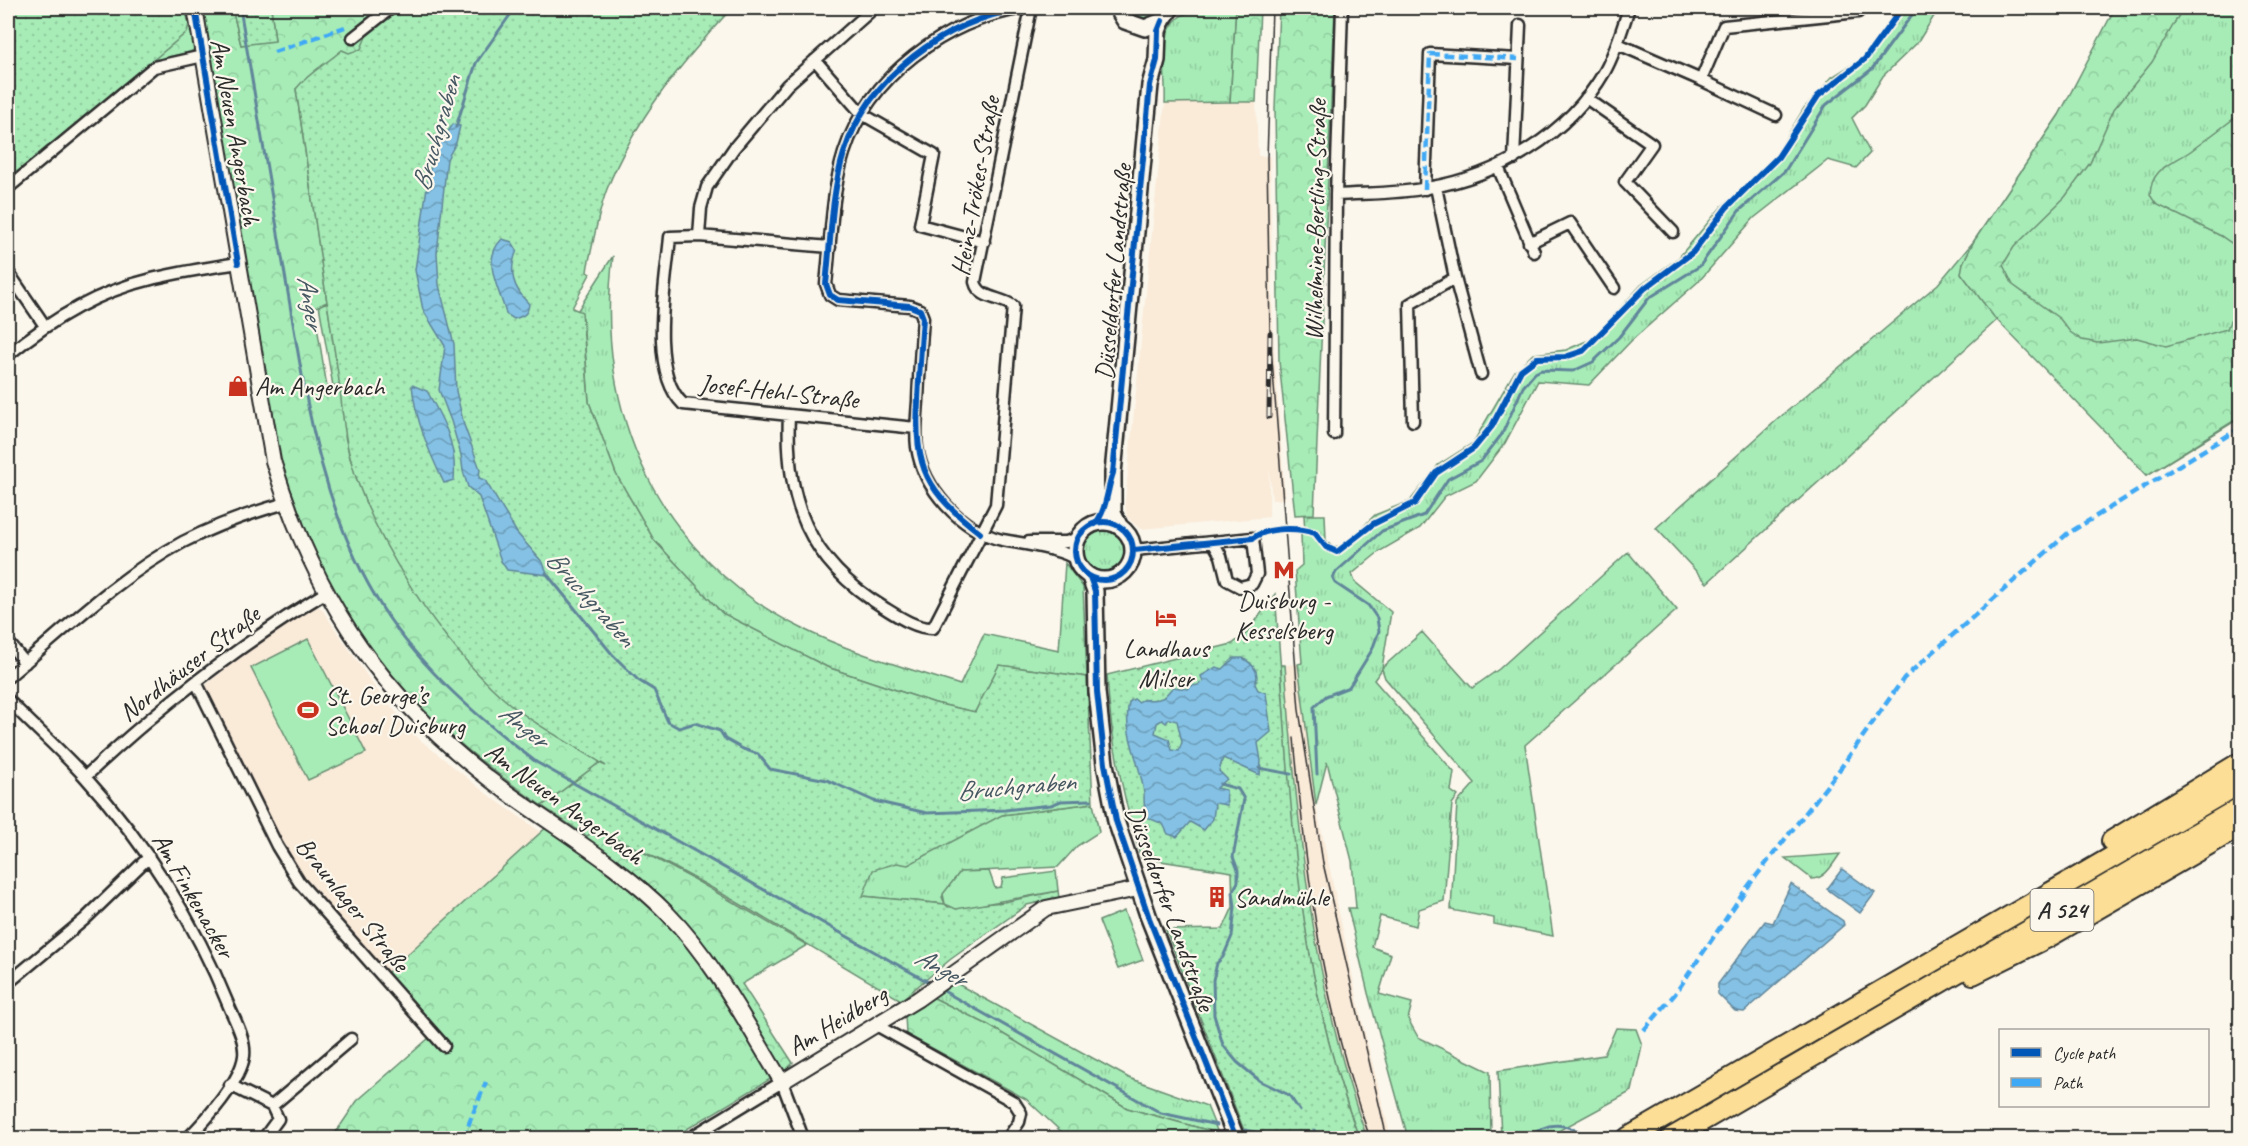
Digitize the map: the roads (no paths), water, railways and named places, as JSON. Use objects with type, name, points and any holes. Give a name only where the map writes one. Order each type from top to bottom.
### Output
[{"type":"highway","points":[[2005,918],[2110,843],[2241,763]]},
{"type":"highway","name":"A 524","points":[[1628,1138],[2241,783]]},
{"type":"highway","name":"A 524","points":[[1672,1138],[2241,808]]},
{"type":"highway","points":[[1886,1014],[1998,963],[2241,826]]},
{"type":"highway","points":[[2189,856],[2222,842],[2241,838]]},
{"type":"main road","points":[[1116,8],[1125,21],[1140,28],[1150,27],[1162,21],[1171,8]]},
{"type":"main road","name":"Düsseldorfer Landstraße","points":[[1150,85],[1157,60],[1158,31],[1162,21]]},
{"type":"main road","name":"Düsseldorfer Landstraße","points":[[1120,527],[1113,513],[1113,473],[1150,85],[1147,42],[1140,28]]},
{"type":"main road","name":"Düsseldorfer Landstraße","points":[[1095,524],[1103,511],[1105,493],[1113,473]]},
{"type":"main road","points":[[1107,522],[1120,527],[1130,536],[1134,550],[1128,568],[1113,579],[1100,580],[1090,576],[1081,569],[1076,560],[1078,538],[1086,529],[1095,524],[1107,522]]},
{"type":"main road","name":"Düsseldorfer Landstraße","points":[[1090,576],[1095,591],[1097,692],[1110,792],[1138,889],[1236,1138]]},
{"type":"main road","name":"Düsseldorfer Landstraße","points":[[1097,635],[1104,592],[1113,579]]},
{"type":"street","name":"Am Neuen Angerbach","points":[[195,8],[270,448],[286,503],[326,593],[378,673],[431,730],[472,767],[630,879],[668,914],[717,975],[782,1082]]},
{"type":"street","points":[[353,38],[391,8]]},
{"type":"street","points":[[699,236],[701,208],[716,172],[764,109],[873,8]]},
{"type":"street","points":[[1023,8],[978,19],[933,40],[901,67],[862,114],[844,153],[835,195],[826,284],[830,295],[838,300],[910,306],[920,310],[923,318],[916,428],[917,448],[925,472],[937,493],[953,512],[980,533],[1046,550],[1065,552],[1076,560]]},
{"type":"street","name":"Heinz-Trökes-Straße","points":[[789,415],[789,470],[801,514],[824,555],[863,595],[915,624],[933,628],[996,505],[1014,316],[1013,306],[1005,300],[982,294],[976,289],[975,282],[1031,8]]},
{"type":"street","name":"Wilhelmine-Bertling-Straße","points":[[1334,434],[1336,195],[1342,8]]},
{"type":"street","points":[[1336,195],[1431,188],[1498,167],[1514,159],[1564,123],[1586,98],[1618,44],[1629,8]]},
{"type":"street","points":[[1701,80],[1724,26],[1858,10]]},
{"type":"street","points":[[1514,159],[1520,25]]},
{"type":"street","points":[[1618,44],[1776,115]]},
{"type":"street","points":[[1480,374],[1431,188],[1430,54],[1518,59]]},
{"type":"street","points":[[8,188],[154,67],[203,56]]},
{"type":"street","points":[[815,60],[862,114],[934,155],[920,225],[984,242]]},
{"type":"street","points":[[1586,98],[1652,144],[1625,182],[1673,232]]},
{"type":"street","points":[[1498,167],[1532,248],[1570,223],[1614,288]]},
{"type":"street","name":"Josef-Hehl-Straße","points":[[830,247],[699,236],[669,237],[662,349],[669,384],[683,404],[916,428]]},
{"type":"street","points":[[8,355],[45,326],[98,298],[146,280],[238,263]]},
{"type":"street","points":[[8,272],[45,326]]},
{"type":"street","points":[[1413,421],[1410,304],[1455,278]]},
{"type":"street","points":[[8,677],[98,601],[161,555],[226,522],[286,503]]},
{"type":"street","points":[[1025,543],[1066,542],[1078,538]]},
{"type":"street","points":[[1134,550],[1213,542],[1253,538],[1257,574],[1252,584],[1240,587],[1227,580],[1221,556],[1213,542]]},
{"type":"street","name":"Nordhäuser Straße","points":[[85,777],[196,682],[249,642],[326,593]]},
{"type":"street","points":[[8,642],[25,663]]},
{"type":"street","name":"Braunlager Straße","points":[[196,682],[277,846],[299,882],[444,1046]]},
{"type":"street","name":"Am Finkenacker","points":[[8,700],[85,777],[149,857],[185,916],[210,965],[244,1044],[243,1062],[230,1085],[188,1138]]},
{"type":"street","points":[[8,983],[85,919],[149,857]]},
{"type":"street","name":"Am Heidberg","points":[[690,1138],[928,992],[1046,908],[1138,889]]},
{"type":"street","points":[[876,1024],[1014,1102],[1021,1113],[1019,1122],[1008,1138]]},
{"type":"street","points":[[272,1106],[351,1039]]},
{"type":"street","points":[[782,1082],[803,1138]]},
{"type":"street","points":[[230,1085],[272,1106],[278,1119],[264,1138]]},
{"type":"water","points":[[453,124],[460,126],[456,143],[447,159],[437,253],[439,285],[454,344],[456,391],[464,425],[480,469],[479,478],[485,480],[517,533],[543,563],[548,575],[507,570],[501,561],[479,497],[468,487],[451,421],[439,390],[445,346],[423,310],[415,270],[429,173],[437,148]]},
{"type":"water","points":[[502,239],[512,242],[517,250],[513,265],[514,279],[519,292],[529,304],[525,314],[514,319],[506,314],[493,275],[493,256]]},
{"type":"water","points":[[412,385],[427,391],[444,423],[451,444],[454,480],[444,483],[433,459],[419,423]]},
{"type":"water","points":[[1234,658],[1243,658],[1255,669],[1257,680],[1255,684],[1258,690],[1266,693],[1271,732],[1258,743],[1261,761],[1260,775],[1223,758],[1219,771],[1227,779],[1217,788],[1226,790],[1227,805],[1215,803],[1213,819],[1204,830],[1190,822],[1177,837],[1168,834],[1163,824],[1146,817],[1142,782],[1128,725],[1129,702],[1134,699],[1138,702],[1162,698],[1173,687],[1188,689],[1203,682],[1201,676],[1216,667],[1223,669]],"holes":[[[1169,719],[1177,721],[1182,742],[1179,751],[1172,750],[1169,739],[1155,733],[1157,723],[1162,720],[1166,723]]]},
{"type":"water","points":[[1842,869],[1875,893],[1860,913],[1827,889]]},
{"type":"water","points":[[1791,884],[1843,921],[1844,925],[1744,1012],[1735,1011],[1718,994],[1718,984],[1765,921],[1773,923]]},
{"type":"waterway","name":"Anger","points":[[240,8],[300,366],[318,450],[344,532],[362,571],[399,632],[434,673],[473,711],[536,762],[932,984]]},
{"type":"waterway","name":"Bruchgraben","points":[[456,127],[476,63],[515,8]]},
{"type":"waterway","points":[[1317,774],[1314,707],[1326,696],[1349,687],[1372,650],[1379,631],[1377,618],[1368,605],[1335,583],[1333,578],[1336,572],[1382,531],[1424,515],[1448,479],[1481,461],[1502,434],[1523,387],[1535,373],[1541,370],[1573,371],[1593,362],[1619,337],[1649,298],[1700,266],[1739,211],[1785,171],[1826,105],[1872,69],[1917,8]]},
{"type":"waterway","name":"Bruchgraben","points":[[546,573],[612,654],[638,680],[654,690],[668,722],[679,728],[695,723],[720,731],[725,739],[758,754],[770,769],[827,780],[874,801],[927,813],[1005,810],[1051,805],[1061,801],[1091,800]]},
{"type":"waterway","points":[[1259,768],[1291,774]]},
{"type":"waterway","points":[[1220,784],[1238,789],[1244,799],[1233,857],[1238,870],[1238,882],[1233,891],[1235,907],[1232,936],[1223,957],[1217,963],[1213,980],[1214,1015],[1223,1045],[1237,1062],[1260,1081],[1289,1095],[1300,1111]]},
{"type":"waterway","name":"Anger","points":[[940,989],[1161,1113],[1217,1125]]},
{"type":"waterway","name":"Anger","points":[[1530,1138],[1545,1127],[1553,1125],[1569,1127],[1593,1138]]},
{"type":"waterway","name":"Anger","points":[[1245,1130],[1282,1138]]},
{"type":"waterway","points":[[1314,1130],[1318,1138]]},
{"type":"tram line","points":[[1272,8],[1267,158],[1270,333],[1299,710],[1323,863],[1387,1138]]},
{"type":"tram line","points":[[1294,738],[1304,840],[1328,991],[1340,1040],[1370,1138]]},
{"type":"railway","points":[[1269,417],[1270,333]]},
{"type":"place","name":"Am Angerbach","points":[[238,386]]},
{"type":"place","name":"Duisburg - Kesselsberg","points":[[1284,570]]},
{"type":"place","name":"Landhaus Milser","points":[[1166,618]]},
{"type":"place","name":"St. George’s School Duisburg","points":[[308,710]]},
{"type":"place","name":"Sandmühle","points":[[1217,897]]}]
